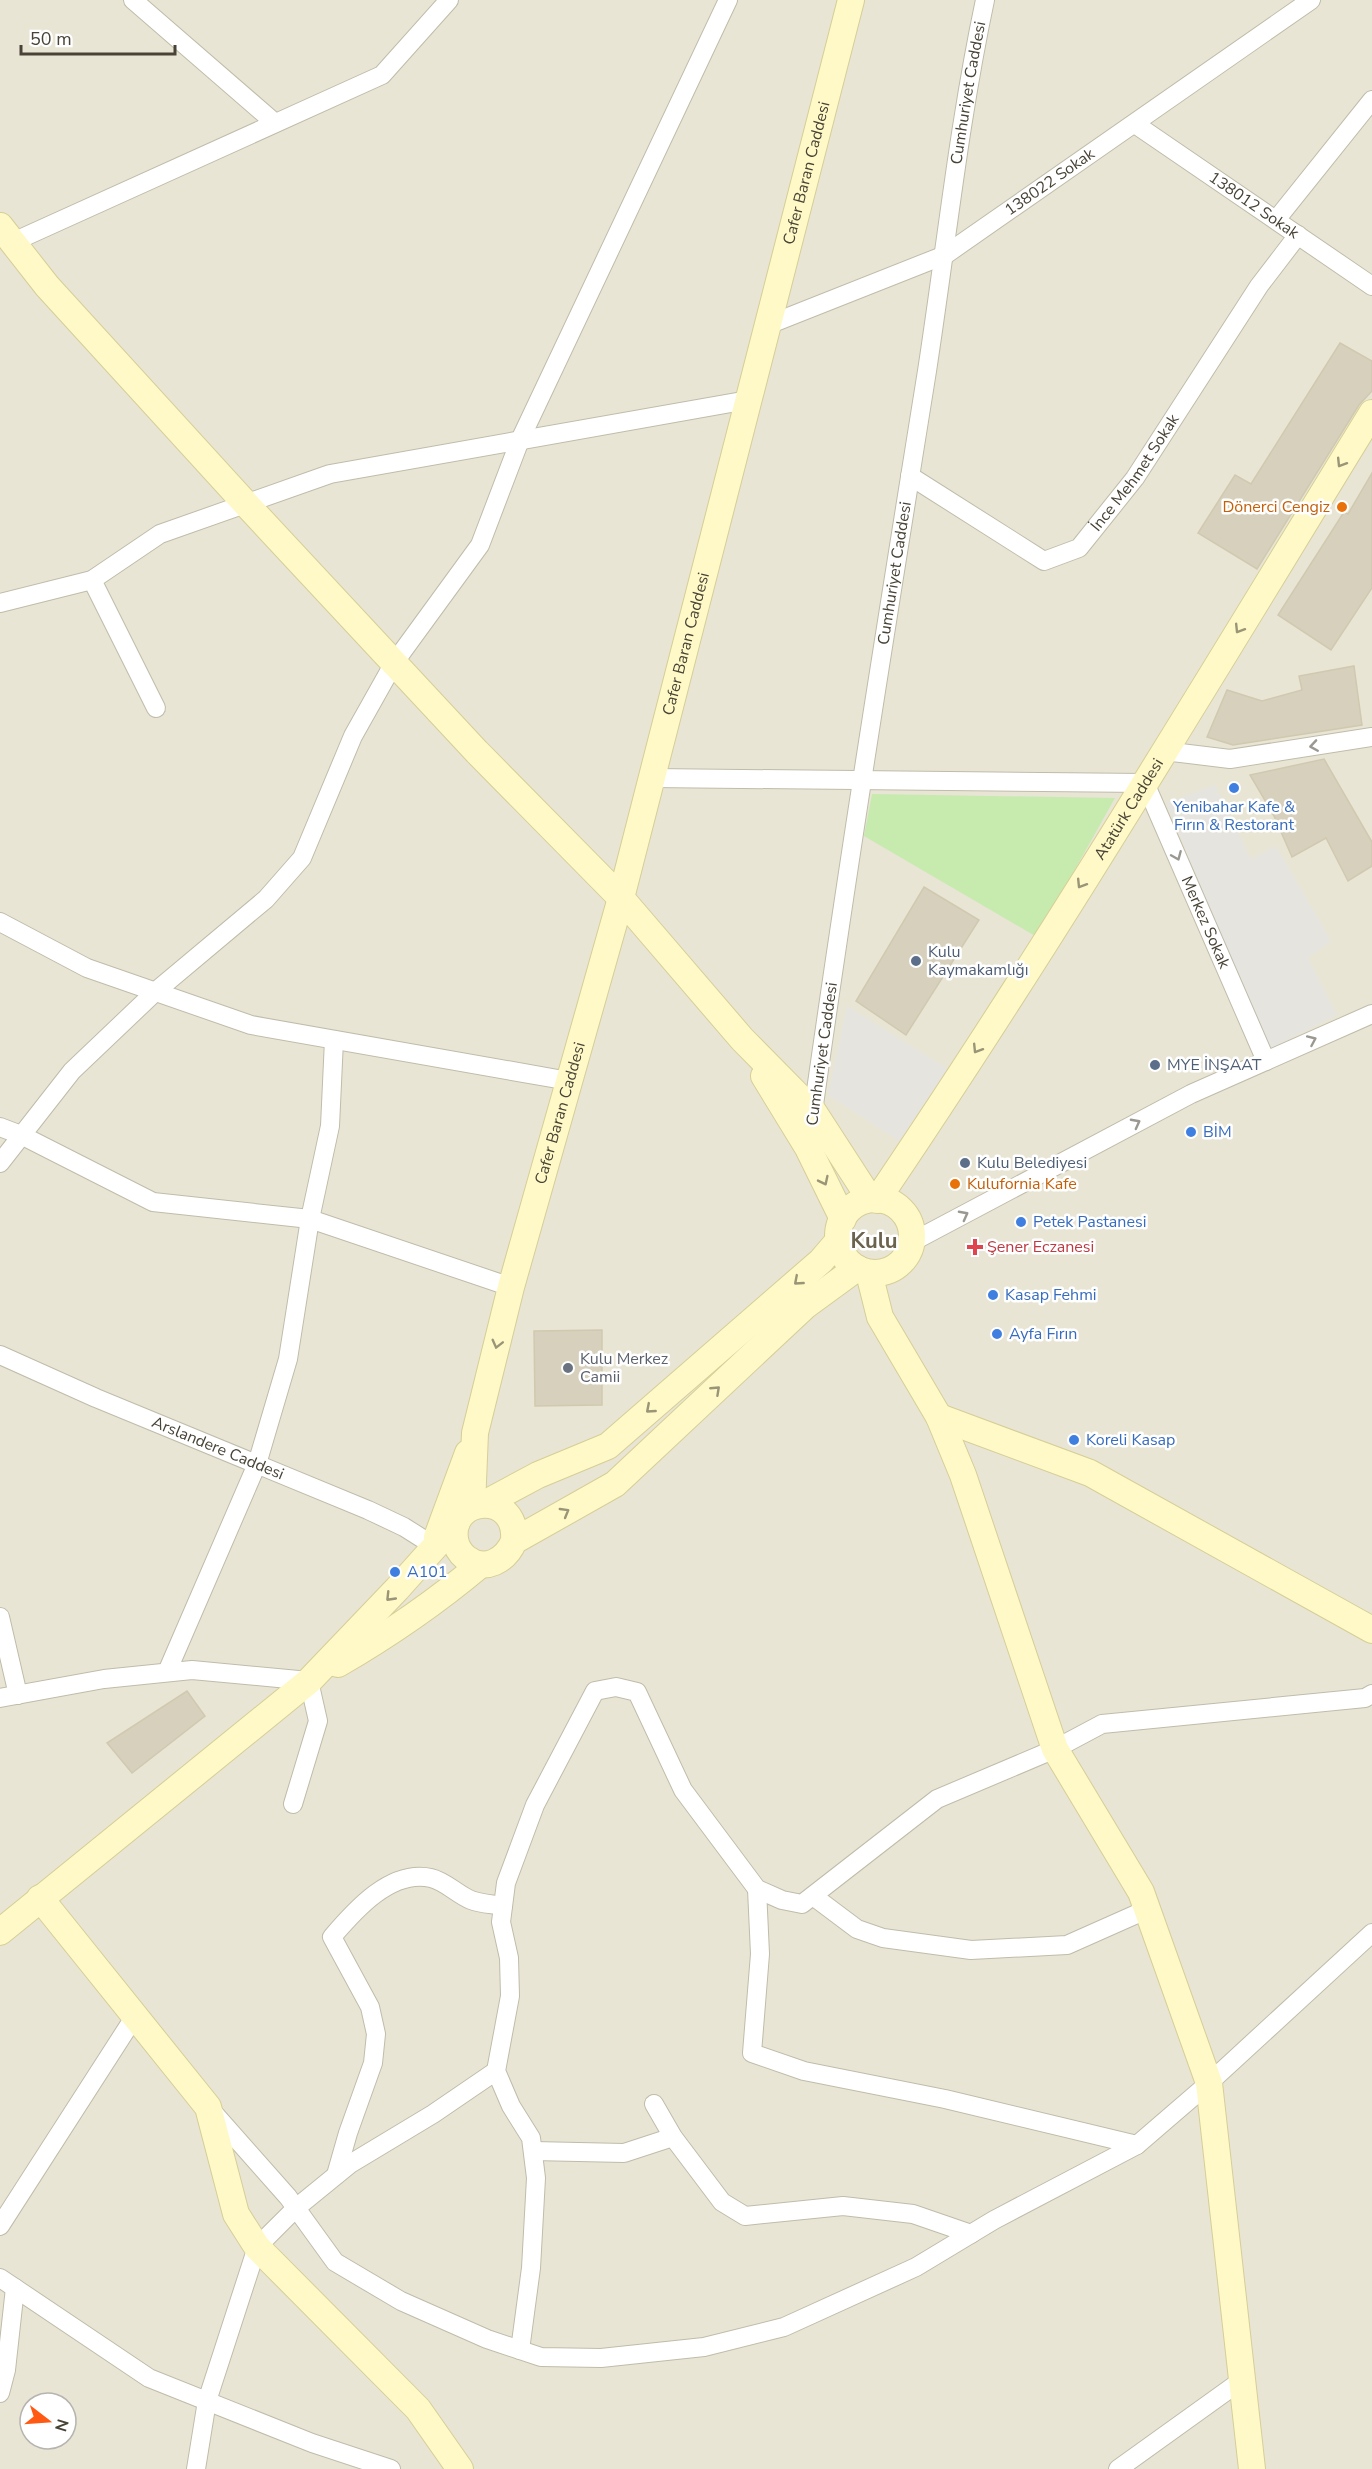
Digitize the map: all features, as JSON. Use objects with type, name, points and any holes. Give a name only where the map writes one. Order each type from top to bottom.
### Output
[{"type":"street","points":[[133,0],[275,123]]},
{"type":"street","points":[[449,0],[382,75],[275,123],[6,234],[47,286],[246,504],[477,752],[621,898],[742,1039],[813,1112],[874,1199]]},
{"type":"street","points":[[0,1163],[72,1071],[155,992],[266,899],[302,858],[353,736],[394,663],[480,545],[520,440],[728,0]]},
{"type":"street","name":"Cafer Baran Caddesi","points":[[475,1433],[511,1287],[621,898],[851,0]]},
{"type":"street","name":"Cumhuriyet Caddesi","points":[[808,1148],[861,780],[945,255],[968,80],[985,0]]},
{"type":"street","name":"138022 Sokak","points":[[768,325],[945,255],[1311,0]]},
{"type":"street","points":[[1276,220],[1372,100]]},
{"type":"street","name":"138012 Sokak","points":[[1135,124],[1372,286]]},
{"type":"street","name":"İnce Mehmet Sokak","points":[[910,476],[1044,561],[1079,548],[1135,478],[1259,286],[1298,235]]},
{"type":"street","points":[[0,603],[92,580],[160,534],[330,474],[748,400]]},
{"type":"street","name":"Atatürk Caddesi","points":[[874,1199],[944,1101],[1145,783],[1372,413]]},
{"type":"street","points":[[92,580],[156,708]]},
{"type":"street","points":[[1164,751],[1230,759],[1372,737]]},
{"type":"street","points":[[652,778],[1145,783]]},
{"type":"street","name":"Merkez Sokak","points":[[1145,783],[1266,1061]]},
{"type":"street","points":[[0,922],[87,968],[251,1025],[569,1081]]},
{"type":"street","points":[[912,1242],[1191,1094],[1372,1014]]},
{"type":"street","points":[[742,1039],[808,1148],[841,1229],[844,1256],[863,1271],[880,1317],[939,1417],[963,1475],[1055,1749],[1142,1892],[1209,2083],[1252,2469]]},
{"type":"street","points":[[167,1672],[257,1464],[288,1359],[310,1219],[330,1126],[334,1040]]},
{"type":"street","points":[[0,1127],[21,1135],[153,1202],[310,1219],[511,1287]]},
{"type":"street","points":[[0,1932],[309,1681],[397,1589],[434,1546],[471,1510],[538,1475],[608,1446],[821,1261],[850,1210],[859,1203],[874,1199],[893,1203],[902,1210],[909,1220],[912,1242],[908,1254],[901,1263],[891,1270],[880,1273],[863,1271],[805,1306],[615,1484],[514,1541]]},
{"type":"street","name":"Arslandere Caddesi","points":[[0,1355],[96,1398],[404,1527],[434,1546]]},
{"type":"street","points":[[939,1417],[1090,1473],[1372,1630]]},
{"type":"street","points":[[471,1510],[495,1505],[512,1520],[515,1530],[514,1541],[510,1552],[502,1560],[491,1564],[470,1561],[461,1554],[456,1544],[454,1532],[471,1510],[475,1433]]},
{"type":"street","points":[[434,1546],[475,1433]]},
{"type":"street","points":[[0,1617],[9,1696],[104,1679],[192,1670],[309,1681],[384,1637],[453,1587],[480,1564]]},
{"type":"street","points":[[293,1804],[318,1721],[309,1681]]},
{"type":"street","points":[[520,2350],[532,2246],[536,2178],[531,2138],[511,2106],[496,2071],[510,1996],[509,1958],[501,1922],[506,1883],[535,1805],[595,1691],[616,1687],[637,1692],[683,1790],[757,1889],[782,1900],[802,1904],[937,1799],[1055,1749],[1102,1724],[1365,1698],[1372,1694]]},
{"type":"street","points":[[336,2175],[373,2063],[376,2034],[370,2007],[332,1937],[350,1916],[391,1883],[411,1877],[432,1878],[472,1901],[503,1906]]},
{"type":"street","points":[[757,1889],[760,1954],[752,2053],[804,2071],[945,2098],[1137,2145]]},
{"type":"street","points":[[813,1896],[857,1929],[883,1938],[971,1950],[1067,1945],[1148,1909]]},
{"type":"street","points":[[40,1898],[208,2107],[296,2208],[335,2262],[401,2301],[487,2339],[541,2357],[601,2358],[704,2347],[784,2327],[916,2267],[971,2234],[1137,2145],[1209,2083],[1372,1933]]},
{"type":"street","points":[[0,2226],[135,2016]]},
{"type":"street","points":[[196,2469],[207,2401],[257,2247],[296,2208],[350,2164],[433,2114],[496,2071]]},
{"type":"street","points":[[654,2103],[673,2138],[722,2202],[745,2216],[843,2206],[913,2214],[971,2234]]},
{"type":"street","points":[[208,2107],[236,2214],[257,2247],[418,2409],[460,2469]]},
{"type":"street","points":[[533,2151],[624,2153],[673,2138]]},
{"type":"street","points":[[7,2283],[149,2378],[312,2443],[391,2469]]},
{"type":"street","points":[[0,2393],[6,2370],[7,2283]]},
{"type":"street","points":[[1118,2469],[1242,2380]]},
{"type":"shaded area","points":[[0,0],[1372,0],[1372,2469],[0,2469]]},
{"type":"shaded area","points":[[1215,785],[1251,859],[1276,846],[1331,941],[1308,958],[1337,1015],[1269,1049],[1166,803]]},
{"type":"shaded area","points":[[847,1006],[951,1071],[904,1144],[828,1095]]},
{"type":"green space","points":[[872,794],[1115,798],[1037,937],[864,836]]},
{"type":"building","points":[[1340,343],[1372,361],[1372,391],[1359,405],[1257,569],[1198,533],[1235,475],[1251,484]]},
{"type":"building","points":[[1372,473],[1372,588],[1331,650],[1278,615],[1344,512],[1348,514]]},
{"type":"building","points":[[1354,666],[1362,725],[1233,745],[1207,737],[1227,690],[1262,701],[1302,690],[1299,676]]},
{"type":"building","points":[[1324,759],[1372,842],[1372,866],[1348,881],[1326,838],[1292,857],[1274,816],[1250,775]]},
{"type":"building","name":"Kulu Kaymakamlığı","points":[[924,887],[979,920],[906,1035],[856,1001]]},
{"type":"building","name":"Kulu Merkez Camii","points":[[602,1330],[602,1405],[535,1406],[534,1331]]},
{"type":"building","points":[[187,1691],[205,1716],[132,1773],[107,1743]]},
{"type":"place","name":"Dönerci Cengiz","points":[[1342,507]]},
{"type":"place","name":"Yenibahar Kafe & Fırın & Restorant","points":[[1234,788]]},
{"type":"place","name":"Kulu Kaymakamlığı","points":[[916,961]]},
{"type":"place","name":"MYE İNŞAAT","points":[[1155,1065]]},
{"type":"place","name":"BİM","points":[[1191,1132]]},
{"type":"place","name":"Kulu Belediyesi","points":[[965,1163]]},
{"type":"place","name":"Kulufornia Kafe","points":[[955,1184]]},
{"type":"place","name":"Petek Pastanesi","points":[[1021,1222]]},
{"type":"place","name":"Şener Eczanesi","points":[[975,1247]]},
{"type":"place","name":"Kasap Fehmi","points":[[993,1295]]},
{"type":"place","name":"Ayfa Fırın","points":[[997,1334]]},
{"type":"place","name":"Kulu Merkez Camii","points":[[568,1368]]},
{"type":"place","name":"Koreli Kasap","points":[[1074,1440]]},
{"type":"place","name":"A101","points":[[395,1572]]},
{"type":"district","name":"Kulu","points":[[874,1241]]}]
